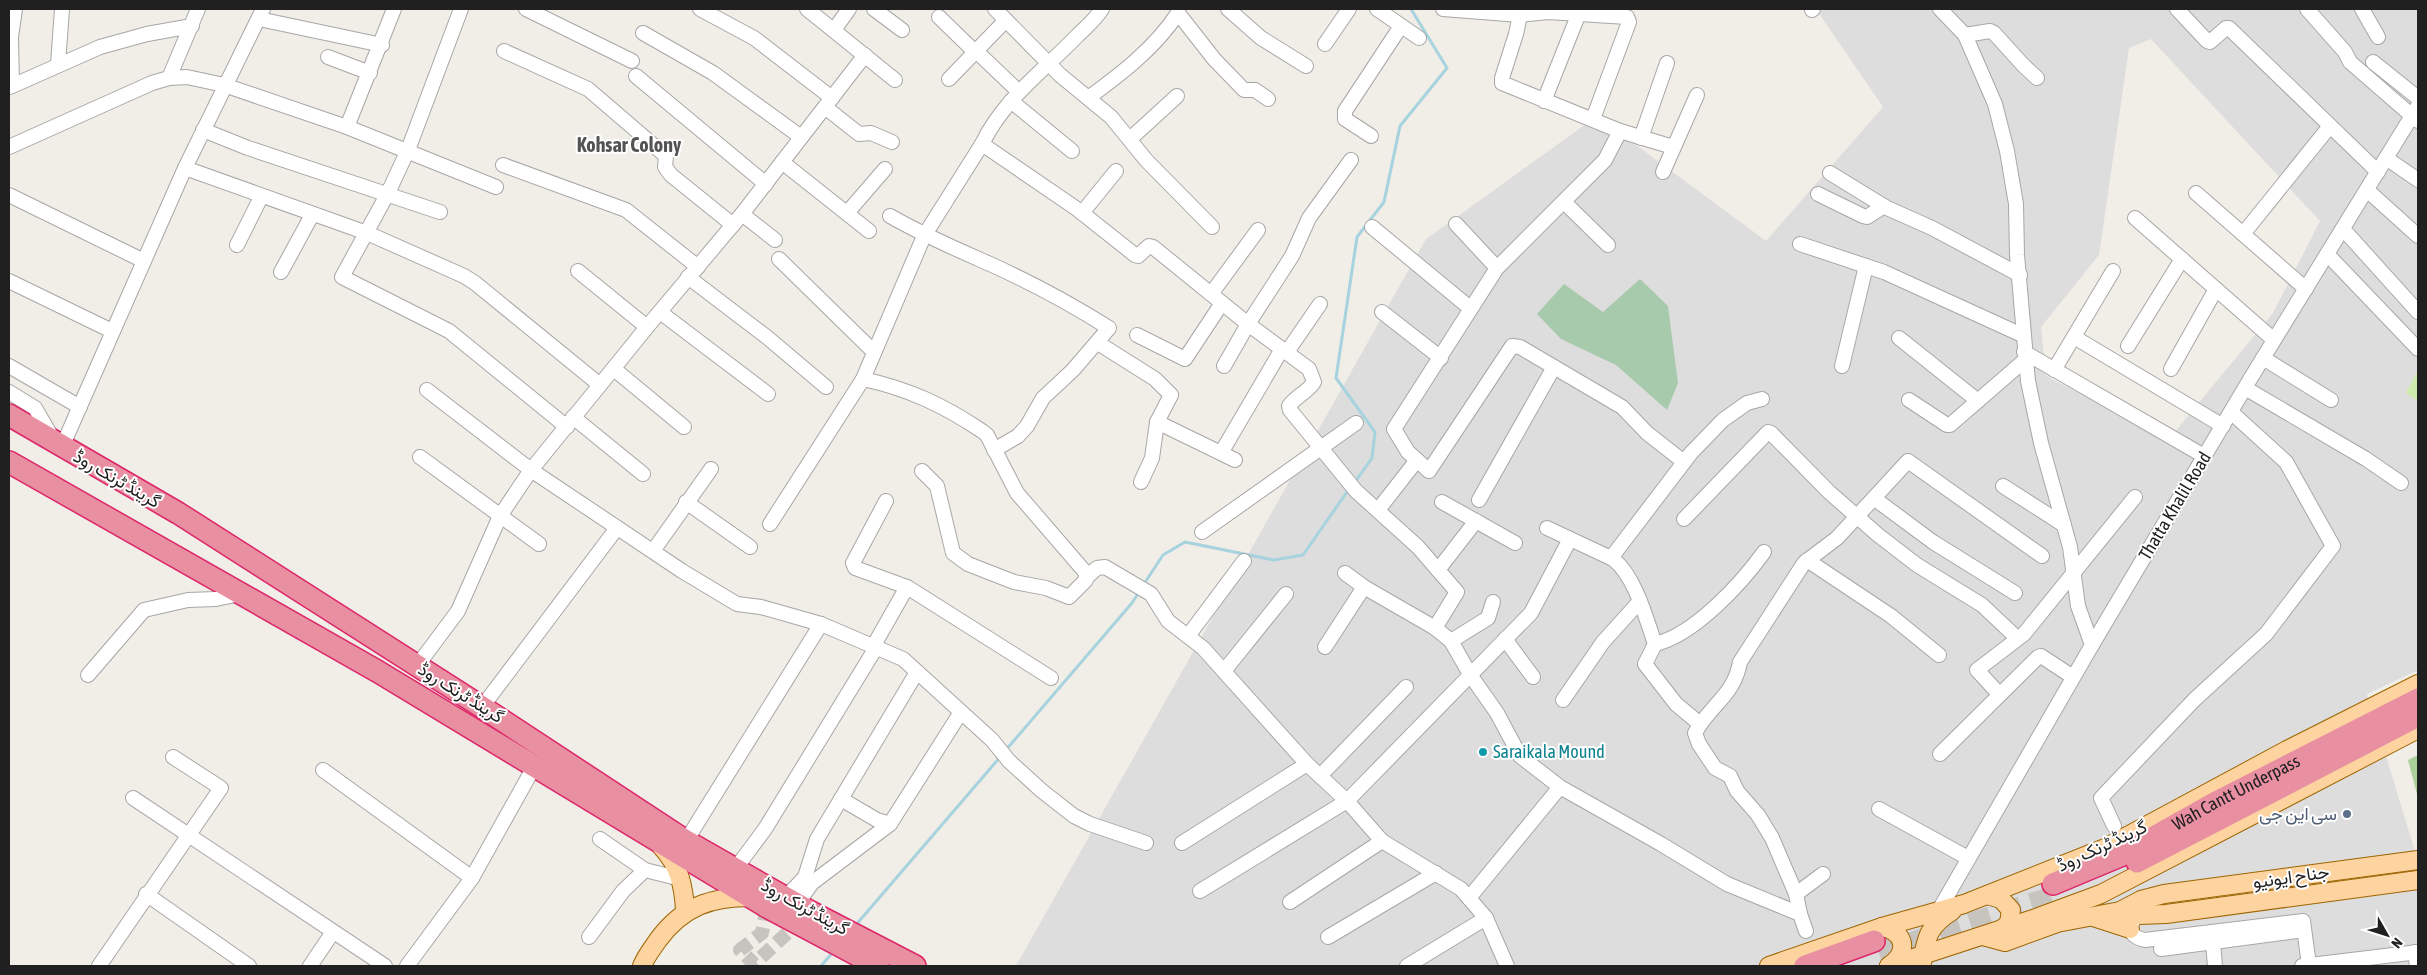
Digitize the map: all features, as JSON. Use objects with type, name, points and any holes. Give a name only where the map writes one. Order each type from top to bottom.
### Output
[{"type":"highway","name":"گرینڈ ٹرنک روڈ","points":[[13,402],[58,445],[178,513],[479,705],[686,841],[736,868],[878,966]]},
{"type":"highway","name":"گرینڈ ٹرنک روڈ","points":[[9,462],[377,671],[751,897],[799,910],[908,962]]},
{"type":"highway","name":"Wah Cantt Underpass","points":[[2418,699],[2218,801],[2120,856],[2056,889],[2129,866],[2418,716]]},
{"type":"highway","points":[[463,723],[479,705]]},
{"type":"highway","points":[[1804,966],[1883,951]]},
{"type":"highway","points":[[1841,966],[1883,951]]},
{"type":"main road","name":"گرینڈ ٹرنک روڈ","points":[[1938,916],[2105,848],[2287,750],[2418,684]]},
{"type":"main road","points":[[1926,962],[1946,947],[2101,894],[2418,729]]},
{"type":"main road","points":[[657,841],[670,856],[681,878],[685,911]]},
{"type":"main road","name":"جناح ایونیو","points":[[2120,911],[2141,900],[2164,894],[2418,860]]},
{"type":"main road","name":"جناح ایونیو","points":[[2134,922],[2166,914],[2418,880]]},
{"type":"main road","points":[[1987,895],[2001,899],[2011,910],[2009,923],[1991,933]]},
{"type":"main road","points":[[642,966],[663,933],[685,911],[717,899],[751,897]]},
{"type":"main road","points":[[1991,933],[2005,942],[2057,923],[2120,911],[2134,922]]},
{"type":"main road","points":[[1938,916],[1938,936],[1946,947]]},
{"type":"main road","points":[[1883,951],[1938,916]]},
{"type":"main road","points":[[1926,962],[1929,932],[1938,916]]},
{"type":"main road","points":[[2093,917],[2134,922]]},
{"type":"main road","points":[[1769,966],[1883,951],[1926,962]]},
{"type":"street","points":[[15,9],[11,37],[10,86],[100,47],[147,34],[192,26]]},
{"type":"street","points":[[58,64],[62,9]]},
{"type":"street","points":[[170,78],[198,9]]},
{"type":"street","points":[[347,127],[382,44],[394,9]]},
{"type":"street","points":[[462,9],[408,150],[388,193],[342,277],[449,331],[643,474]]},
{"type":"street","points":[[526,9],[632,61]]},
{"type":"street","points":[[700,9],[754,38],[828,103],[859,134],[871,133],[892,142]]},
{"type":"street","points":[[807,9],[895,80]]},
{"type":"street","points":[[834,30],[849,9]]},
{"type":"street","points":[[874,9],[902,30]]},
{"type":"street","points":[[995,9],[1050,64],[1111,118],[1130,138],[1146,160],[1212,227]]},
{"type":"street","points":[[770,524],[863,379],[924,236],[989,130],[1014,96],[1050,64],[1102,9]]},
{"type":"street","points":[[1228,9],[1260,38],[1306,66]]},
{"type":"street","points":[[1325,44],[1349,9]]},
{"type":"street","points":[[1377,9],[1419,38]]},
{"type":"street","points":[[1443,9],[1520,15],[1548,12],[1579,13],[1629,19],[1592,119]]},
{"type":"street","points":[[1940,9],[1965,35],[1994,104],[2007,152],[2016,204],[2016,255],[2020,275],[2022,335],[2025,356],[2041,443],[2064,524],[2074,572],[2078,606],[2092,645]]},
{"type":"street","points":[[2177,9],[2207,41],[2210,42],[2226,28],[2229,28],[2378,172]]},
{"type":"street","points":[[2307,9],[2345,52],[2350,62],[2416,115]]},
{"type":"street","points":[[2362,9],[2378,37]]},
{"type":"street","points":[[1088,98],[1122,73],[1147,50],[1167,30],[1180,11],[1214,59],[1244,90],[1256,90],[1268,99]]},
{"type":"street","points":[[1544,101],[1579,13]]},
{"type":"street","points":[[58,445],[80,407],[185,168],[260,14],[382,44]]},
{"type":"street","points":[[1520,15],[1502,83],[1620,131],[1674,147]]},
{"type":"street","points":[[938,17],[974,51],[1014,96],[1072,151]]},
{"type":"street","points":[[949,79],[1006,20]]},
{"type":"street","points":[[1370,136],[1345,119],[1345,111],[1402,26]]},
{"type":"street","points":[[1965,35],[1990,31],[1994,33],[2023,66],[2038,78]]},
{"type":"street","points":[[643,33],[713,73],[801,137]]},
{"type":"street","points":[[504,51],[574,82],[594,94],[666,156],[665,167],[671,174],[738,219],[775,240]]},
{"type":"street","points":[[417,666],[458,611],[500,516],[531,470],[646,327],[738,219],[865,55]]},
{"type":"street","points":[[328,57],[370,73]]},
{"type":"street","points":[[2372,62],[2418,98]]},
{"type":"street","points":[[1641,138],[1667,63]]},
{"type":"street","points":[[636,76],[766,184]]},
{"type":"street","points":[[9,148],[152,83],[170,78],[188,77],[224,85],[347,127],[496,187]]},
{"type":"street","points":[[1663,172],[1696,95]]},
{"type":"street","points":[[1130,138],[1177,96]]},
{"type":"street","name":"Thatta Khalil Road","points":[[1938,916],[1968,858],[2204,456],[2386,158],[2416,115]]},
{"type":"street","points":[[2243,234],[2330,126]]},
{"type":"street","points":[[203,130],[248,148],[388,193],[440,212]]},
{"type":"street","points":[[1620,131],[1605,160],[1497,268],[1394,429],[1408,452],[1429,471],[1433,468],[1512,346],[1520,347],[1622,407],[1646,434],[1684,462]]},
{"type":"street","points":[[982,144],[1082,213],[1135,255],[1138,256],[1149,246],[1153,247],[1248,324],[1309,368],[1314,382],[1311,388],[1289,406],[1321,450],[1352,486],[1418,547],[1457,592],[1435,628]]},
{"type":"street","points":[[2386,158],[2418,180]]},
{"type":"street","points":[[1224,366],[1248,324],[1292,256],[1309,218],[1351,160]]},
{"type":"street","points":[[782,162],[869,230]]},
{"type":"street","points":[[503,165],[626,210],[693,272],[826,387]]},
{"type":"street","points":[[185,168],[261,197],[367,233],[475,283],[600,385]]},
{"type":"street","points":[[848,213],[885,169]]},
{"type":"street","points":[[1082,213],[1116,171]]},
{"type":"street","points":[[1830,173],[1884,206],[2020,275]]},
{"type":"street","points":[[2367,190],[2418,236]]},
{"type":"street","points":[[2196,193],[2306,289]]},
{"type":"street","points":[[1818,194],[1867,217],[1884,206]]},
{"type":"street","points":[[9,195],[144,261]]},
{"type":"street","points":[[236,245],[261,197]]},
{"type":"street","points":[[1564,202],[1608,245]]},
{"type":"street","points":[[281,272],[312,215]]},
{"type":"street","points":[[890,216],[924,236],[990,264],[1069,303],[1109,328],[1098,343],[1043,398],[1027,426],[1018,436],[994,450]]},
{"type":"street","points":[[2135,218],[2274,340]]},
{"type":"street","points":[[1456,224],[1497,268]]},
{"type":"street","points":[[1372,227],[1470,308]]},
{"type":"street","points":[[2343,229],[2418,312]]},
{"type":"street","points":[[1211,294],[1258,230]]},
{"type":"street","points":[[1800,244],[1866,266],[2022,335]]},
{"type":"street","points":[[2327,254],[2418,349]]},
{"type":"street","points":[[779,259],[874,352]]},
{"type":"street","points":[[2128,346],[2182,259]]},
{"type":"street","points":[[1842,366],[1866,266]]},
{"type":"street","points":[[578,271],[646,327]]},
{"type":"street","points":[[2054,370],[2113,271]]},
{"type":"street","points":[[9,281],[112,331]]},
{"type":"street","points":[[2171,369],[2216,289]]},
{"type":"street","points":[[1137,335],[1185,359],[1222,303]]},
{"type":"street","points":[[1221,453],[1285,351],[1320,304]]},
{"type":"street","points":[[660,312],[768,394]]},
{"type":"street","points":[[1382,312],[1441,358]]},
{"type":"street","points":[[2074,337],[2222,426]]},
{"type":"street","points":[[1899,338],[1978,400]]},
{"type":"street","points":[[1098,343],[1155,379],[1172,394],[1157,422],[1152,458],[1141,482]]},
{"type":"street","points":[[2025,356],[2054,370],[2204,456]]},
{"type":"street","points":[[1909,400],[1947,425],[1978,400],[2025,356]]},
{"type":"street","points":[[2263,358],[2330,400]]},
{"type":"street","points":[[9,366],[80,407]]},
{"type":"street","points":[[1479,500],[1554,367]]},
{"type":"street","points":[[614,369],[684,427]]},
{"type":"street","points":[[13,402],[32,379]]},
{"type":"street","points":[[863,379],[921,396],[947,408],[982,431],[1017,493],[1088,576]]},
{"type":"street","points":[[2245,388],[2366,459],[2401,483]]},
{"type":"street","points":[[428,390],[531,470],[653,552],[737,604],[761,607],[822,624],[876,645],[902,659],[992,740],[1009,761],[1042,791],[1074,816],[1090,824],[1146,843]]},
{"type":"street","points":[[1611,558],[1684,462],[1723,420],[1747,403],[1762,399]]},
{"type":"street","points":[[2114,826],[2101,798],[2194,700],[2266,634],[2333,546],[2286,462],[2231,412]]},
{"type":"street","points":[[1157,422],[1235,460]]},
{"type":"street","points":[[1202,532],[1321,450],[1356,423]]},
{"type":"street","points":[[1684,519],[1768,432],[1771,433],[1828,492],[1856,516],[1916,565],[1982,605],[2017,638]]},
{"type":"street","points":[[420,457],[539,544]]},
{"type":"street","points":[[1378,510],[1417,460]]},
{"type":"street","points":[[1806,931],[1796,894],[1772,838],[1758,815],[1738,791],[1730,776],[1715,768],[1699,744],[1695,733],[1700,724],[1730,689],[1737,677],[1740,662],[1806,560],[1837,538],[1908,462],[2042,556]]},
{"type":"street","points":[[653,552],[686,502],[711,469]]},
{"type":"street","points":[[922,471],[937,486],[953,553],[968,564],[1014,582],[1046,588],[1070,597],[1097,568],[1105,567],[1151,594],[1168,621],[1203,648],[1307,764],[1347,801],[1382,841],[1461,889],[1486,918],[1507,966]]},
{"type":"street","points":[[2003,486],[2064,524]]},
{"type":"street","points":[[1999,694],[1977,670],[2024,634],[2135,497]]},
{"type":"street","points":[[1875,499],[1933,542],[2015,593]]},
{"type":"street","points":[[886,500],[853,562],[855,568],[907,587],[1051,678]]},
{"type":"street","points":[[686,502],[750,547]]},
{"type":"street","points":[[1442,502],[1515,543]]},
{"type":"street","points":[[1438,570],[1476,521]]},
{"type":"street","points":[[479,705],[617,528]]},
{"type":"street","points":[[1547,528],[1611,558],[1621,565],[1640,601],[1655,644],[1645,664],[1676,704],[1700,724]]},
{"type":"street","points":[[1200,891],[1347,801],[1531,613],[1570,539]]},
{"type":"street","points":[[1655,644],[1668,641],[1709,611],[1745,577],[1764,552]]},
{"type":"street","points":[[1806,560],[1891,616],[1940,654]]},
{"type":"street","points":[[1188,636],[1244,561]]},
{"type":"street","points":[[1345,572],[1364,587],[1435,628],[1451,642],[1497,714],[1520,756],[1560,787],[1727,884],[1800,914]]},
{"type":"street","points":[[736,868],[765,829],[876,645],[907,587]]},
{"type":"street","points":[[1324,647],[1364,587]]},
{"type":"street","points":[[88,675],[144,610],[188,600],[216,599],[240,594]]},
{"type":"street","points":[[1224,671],[1286,594]]},
{"type":"street","points":[[1563,700],[1603,642],[1640,601]]},
{"type":"street","points":[[1451,642],[1488,618],[1493,602]]},
{"type":"street","points":[[686,841],[822,624]]},
{"type":"street","points":[[1506,639],[1533,677]]},
{"type":"street","points":[[1940,754],[2038,657],[2042,656],[2074,677]]},
{"type":"street","points":[[799,910],[805,876],[817,838],[917,672]]},
{"type":"street","points":[[1320,776],[1406,687]]},
{"type":"street","points":[[799,910],[812,883],[890,824],[961,712]]},
{"type":"street","points":[[98,966],[221,788],[173,757]]},
{"type":"street","points":[[1182,843],[1307,764]]},
{"type":"street","points":[[407,966],[472,878],[534,766]]},
{"type":"street","points":[[323,770],[472,878]]},
{"type":"street","points":[[1469,898],[1560,787]]},
{"type":"street","points":[[133,798],[385,966]]},
{"type":"street","points":[[841,799],[877,820],[890,824]]},
{"type":"street","points":[[1879,809],[1968,858]]},
{"type":"street","points":[[600,839],[645,870],[681,878]]},
{"type":"street","points":[[1290,902],[1382,841]]},
{"type":"street","points":[[589,937],[624,891],[645,870]]},
{"type":"street","points":[[1328,937],[1436,873]]},
{"type":"street","points":[[1796,894],[1823,874]]},
{"type":"street","points":[[146,894],[250,966]]},
{"type":"street","points":[[1407,966],[1486,918]]},
{"type":"street","points":[[2134,922],[2137,938],[2145,940],[2304,925]]},
{"type":"street","points":[[2161,950],[2213,943],[2304,925]]},
{"type":"street","points":[[2304,925],[2306,966],[2417,957]]},
{"type":"street","points":[[310,966],[333,932]]},
{"type":"street","points":[[2213,943],[2215,966]]},
{"type":"shaded area","points":[[1816,9],[2418,9],[2418,370],[2406,393],[2418,401],[2418,670],[2367,694],[2418,861],[2418,966],[1016,966],[1426,239],[1593,119],[1601,119],[1766,241],[1883,107]],"holes":[[[2151,39],[2320,221],[2273,313],[2169,439],[2046,376],[2041,327],[2099,255],[2129,48]]]},
{"type":"green space","points":[[1640,279],[1668,306],[1678,383],[1667,410],[1616,365],[1561,339],[1537,314],[1564,284],[1603,312]]},
{"type":"green space","points":[[2418,370],[2418,401],[2406,393]]},
{"type":"green space","points":[[2418,755],[2418,798],[2408,760]]},
{"type":"waterway","points":[[1355,482],[1372,458],[1375,432],[1336,378],[1357,237],[1384,202],[1400,126],[1447,68],[1411,9]]},
{"type":"waterway","points":[[1144,584],[1163,555],[1185,542],[1274,560],[1303,555],[1349,489]]},
{"type":"waterway","points":[[1005,751],[1132,603],[1139,592]]},
{"type":"waterway","points":[[855,926],[1001,756]]},
{"type":"waterway","points":[[821,966],[833,952]]},
{"type":"tunnel","points":[[1879,953],[2058,895]]},
{"type":"tunnel","points":[[767,907],[762,933],[740,950],[754,964],[797,924]]},
{"type":"place","name":"Saraikala Mound","points":[[1483,752]]},
{"type":"place","name":"سی این جی","points":[[2347,814]]},
{"type":"district","name":"Kohsar Colony","points":[[629,145]]}]
